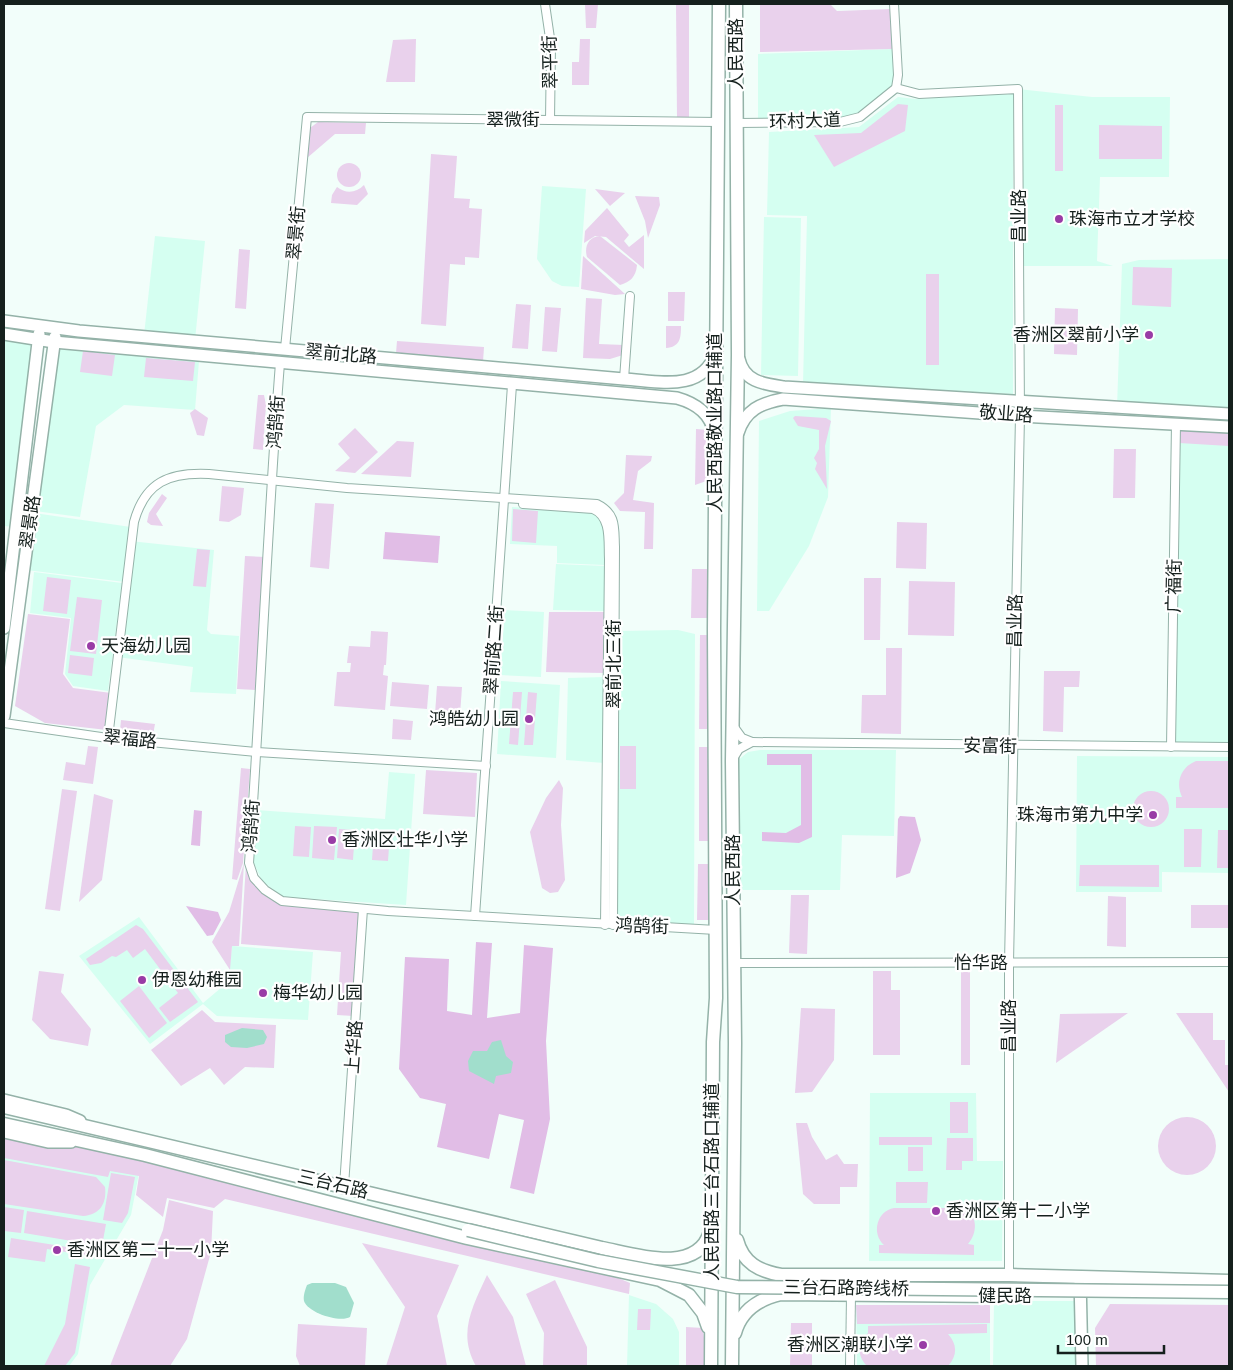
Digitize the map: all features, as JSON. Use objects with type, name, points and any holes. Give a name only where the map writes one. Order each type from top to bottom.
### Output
[{"type":"main road","name":"人民西路","points":[[719,4],[719,104]]},
{"type":"main road","name":"人民西路","points":[[736,4],[736,104]]},
{"type":"main road","name":"人民西路敬业路口辅道","points":[[716,741],[714,669],[715,437],[719,104]]},
{"type":"main road","name":"人民西路敬业路口辅道","points":[[733,741],[738,355],[738,123],[736,104]]},
{"type":"main road","name":"翠前北路","points":[[4,321],[56,329],[624,379],[678,382],[695,378],[705,373],[716,353]]},
{"type":"main road","name":"翠景路","points":[[4,628],[40,327]]},
{"type":"main road","name":"翠景路","points":[[4,716],[56,329]]},
{"type":"main road","name":"翠前北路","points":[[4,334],[54,342],[512,385],[677,398],[693,404],[707,416],[712,422],[715,437]]},
{"type":"main road","name":"敬业路","points":[[738,355],[740,366],[748,377],[756,381],[784,387],[1229,414]]},
{"type":"main road","name":"敬业路","points":[[737,438],[744,420],[755,408],[784,399],[1020,416],[1229,427]]},
{"type":"main road","name":"人民西路","points":[[716,741],[716,998]]},
{"type":"main road","name":"人民西路","points":[[733,741],[733,998]]},
{"type":"main road","name":"人民西路三台石路口辅道","points":[[711,1366],[714,1025],[716,998]]},
{"type":"main road","name":"人民西路三台石路口辅道","points":[[732,1366],[735,1227],[733,998]]},
{"type":"main road","points":[[714,1025],[734,1026]]},
{"type":"main road","points":[[4,1100],[66,1115],[107,1131]]},
{"type":"main road","name":"三台石路","points":[[4,1107],[602,1248],[663,1260],[682,1257],[695,1251],[705,1242],[712,1227]]},
{"type":"main road","name":"三台石路","points":[[4,1124],[155,1157],[432,1229],[660,1280],[678,1288],[694,1301],[705,1318],[711,1339]]},
{"type":"main road","points":[[4,1132],[48,1142],[86,1142]]},
{"type":"main road","points":[[437,1208],[469,1227]]},
{"type":"main road","points":[[432,1229],[469,1227]]},
{"type":"main road","name":"三台石路跨线桥","points":[[469,1227],[737,1280],[1229,1286]]},
{"type":"main road","name":"三台石路跨线桥","points":[[469,1227],[598,1260],[737,1286],[1229,1292]]},
{"type":"main road","name":"健民路","points":[[735,1227],[739,1248],[747,1260],[764,1271],[781,1275],[1009,1276],[1229,1281]]},
{"type":"main road","points":[[1080,1278],[1082,1366]]},
{"type":"main road","name":"健民路","points":[[733,1340],[738,1324],[751,1308],[764,1299],[780,1294],[1229,1297]]},
{"type":"main road","points":[[1065,1296],[1076,1301],[1081,1314]]},
{"type":"main road","points":[[1081,1314],[1086,1301],[1096,1296]]},
{"type":"street","name":"翠平街","points":[[545,4],[551,45],[550,120]]},
{"type":"street","points":[[894,4],[898,75],[896,88]]},
{"type":"street","name":"环村大道","points":[[738,123],[840,122],[860,117],[896,88]]},
{"type":"street","name":"昌业路","points":[[896,88],[919,94],[1018,89],[1020,416],[1009,963],[1009,1276]]},
{"type":"street","name":"翠微街","points":[[307,117],[718,122]]},
{"type":"street","name":"翠景街","points":[[285,349],[307,117]]},
{"type":"street","points":[[624,379],[630,296]]},
{"type":"street","name":"鸿鹄街","points":[[280,363],[271,482],[257,752],[249,862],[254,878],[265,890],[282,900],[363,909],[716,930]]},
{"type":"street","name":"翠前路二街","points":[[475,916],[512,385]]},
{"type":"street","name":"广福街","points":[[1171,747],[1176,424]]},
{"type":"street","name":"翠前北三街","points":[[108,738],[134,522],[139,504],[148,492],[174,476],[189,473],[271,482],[504,499],[518,503],[594,509],[603,515],[606,521],[608,568],[609,925]]},
{"type":"street","name":"翠福路","points":[[4,724],[108,738],[257,752],[486,766]]},
{"type":"street","points":[[734,726],[742,738],[752,742]]},
{"type":"street","points":[[732,761],[739,749],[752,742]]},
{"type":"street","name":"安富街","points":[[752,742],[1229,747]]},
{"type":"street","name":"上华路","points":[[344,1186],[363,909]]},
{"type":"street","name":"怡华路","points":[[733,963],[1229,962]]},
{"type":"street","points":[[850,1366],[851,1295]]},
{"type":"shaded area","points":[[585,4],[598,4],[596,28],[586,28]]},
{"type":"shaded area","points":[[676,4],[689,4],[689,118],[677,118]]},
{"type":"shaded area","points":[[760,4],[830,4],[837,11],[891,9],[892,49],[760,52]]},
{"type":"shaded area","points":[[416,39],[415,82],[386,82],[393,40]]},
{"type":"shaded area","points":[[580,39],[590,39],[589,85],[572,85],[572,62],[579,62]]},
{"type":"shaded area","points":[[892,49],[895,75],[893,87],[858,115],[839,120],[758,121],[758,54]]},
{"type":"shaded area","name":"珠海市立才学校","points":[[1018,89],[1092,97],[1170,97],[1169,177],[1100,177],[1097,261],[1113,266],[1019,266]]},
{"type":"shaded area","points":[[1013,94],[1013,394],[803,384],[807,216],[767,215],[769,132],[859,127],[898,97],[916,99]]},
{"type":"shaded area","points":[[898,104],[908,105],[905,131],[834,167],[814,135],[861,133]]},
{"type":"shaded area","points":[[1055,105],[1063,105],[1063,171],[1055,171]]},
{"type":"shaded area","points":[[318,122],[366,123],[365,134],[335,134],[307,158],[310,128]]},
{"type":"shaded area","points":[[1099,125],[1162,126],[1162,159],[1099,159]]},
{"type":"shaded area","points":[[431,154],[457,156],[454,198],[470,199],[469,208],[482,209],[479,258],[465,257],[465,265],[450,264],[446,326],[421,324]]},
{"type":"shaded area","points":[[349,163],[358,166],[361,175],[358,184],[349,187],[340,184],[337,175],[340,166]]},
{"type":"shaded area","points":[[364,185],[368,194],[357,205],[331,203],[332,195],[337,187],[351,192],[358,190]]},
{"type":"shaded area","points":[[542,186],[586,189],[579,287],[562,286],[552,281],[537,259]]},
{"type":"shaded area","points":[[595,189],[625,193],[610,206]]},
{"type":"shaded area","points":[[635,196],[659,197],[660,205],[648,238],[645,221]]},
{"type":"shaded area","points":[[607,208],[629,235],[624,241],[629,247],[644,235],[644,269],[606,237],[595,236],[584,243],[585,231]]},
{"type":"shaded area","points":[[764,217],[801,218],[798,376],[761,375]]},
{"type":"shaded area","points":[[155,236],[205,241],[195,340],[144,335]]},
{"type":"shaded area","points":[[600,236],[637,265],[634,276],[627,282],[620,285],[587,257],[588,243],[592,238]]},
{"type":"shaded area","points":[[239,249],[250,250],[246,309],[235,308]]},
{"type":"shaded area","points":[[583,256],[625,294],[615,295],[581,289]]},
{"type":"shaded area","points":[[1229,259],[1229,414],[1117,407],[1122,264],[1139,260]]},
{"type":"shaded area","points":[[1133,267],[1172,268],[1171,307],[1132,305]]},
{"type":"shaded area","points":[[926,274],[939,274],[939,365],[926,365]]},
{"type":"shaded area","points":[[668,292],[685,292],[684,321],[668,321]]},
{"type":"shaded area","points":[[586,298],[602,299],[599,344],[624,345],[623,355],[610,359],[583,358]]},
{"type":"shaded area","points":[[516,304],[531,305],[528,349],[512,348]]},
{"type":"shaded area","points":[[545,307],[561,308],[557,352],[542,351]]},
{"type":"shaded area","points":[[1055,308],[1078,309],[1077,355],[1054,354]]},
{"type":"shaded area","points":[[666,326],[681,326],[681,334],[677,344],[666,348]]},
{"type":"shaded area","points":[[4,336],[36,342],[14,527],[4,526]]},
{"type":"shaded area","points":[[397,341],[484,347],[483,362],[396,353]]},
{"type":"shaded area","points":[[57,346],[199,361],[195,410],[124,405],[96,426],[80,517],[35,511]]},
{"type":"shaded area","points":[[83,351],[115,355],[112,376],[80,372]]},
{"type":"shaded area","points":[[146,358],[195,362],[193,381],[144,377]]},
{"type":"shaded area","points":[[258,395],[264,395],[266,405],[263,450],[253,449]]},
{"type":"shaded area","points":[[831,408],[828,497],[809,546],[769,611],[757,611],[759,421],[790,411]]},
{"type":"shaded area","points":[[195,409],[208,418],[204,436],[197,435],[190,413]]},
{"type":"shaded area","points":[[795,416],[826,418],[831,421],[825,446],[827,489],[815,469],[817,463],[814,458],[819,449],[819,430],[798,426],[793,418]]},
{"type":"shaded area","points":[[1176,424],[1229,428],[1229,748],[1171,747]]},
{"type":"shaded area","points":[[1180,427],[1229,430],[1229,446],[1179,443]]},
{"type":"shaded area","points":[[355,428],[378,452],[355,473],[335,471],[350,458],[338,444]]},
{"type":"shaded area","points":[[696,429],[710,430],[709,480],[695,485]]},
{"type":"shaded area","points":[[397,441],[414,442],[411,477],[361,474]]},
{"type":"shaded area","points":[[1114,449],[1136,449],[1135,498],[1113,498]]},
{"type":"shaded area","points":[[626,455],[652,456],[651,461],[638,471],[633,500],[654,503],[653,549],[644,549],[645,512],[620,511],[614,503],[624,493]]},
{"type":"shaded area","points":[[222,486],[244,488],[241,515],[229,522],[219,521]]},
{"type":"shaded area","points":[[162,494],[167,498],[156,514],[163,526],[151,525],[147,522],[149,513]]},
{"type":"shaded area","points":[[315,503],[334,504],[329,569],[310,567]]},
{"type":"shaded area","points":[[512,507],[591,512],[600,519],[604,527],[604,565],[557,563],[557,546],[510,544]]},
{"type":"shaded area","points":[[513,509],[538,511],[536,543],[512,541]]},
{"type":"shaded area","points":[[34,513],[131,527],[130,541],[214,550],[207,630],[211,634],[239,636],[236,694],[190,692],[193,667],[117,657],[125,582],[26,570]]},
{"type":"shaded area","points":[[897,522],[927,523],[926,569],[896,568]]},
{"type":"shaded area","points":[[385,532],[440,536],[438,563],[383,559]]},
{"type":"shaded area","points":[[197,549],[210,550],[206,587],[193,586]]},
{"type":"shaded area","points":[[245,556],[265,557],[257,690],[237,689]]},
{"type":"shaded area","points":[[556,564],[606,566],[605,611],[553,610]]},
{"type":"shaded area","points":[[692,569],[711,569],[710,618],[691,618]]},
{"type":"shaded area","name":"天海幼儿园","points":[[34,572],[122,583],[108,691],[73,686],[65,674],[71,618],[30,613]]},
{"type":"shaded area","points":[[47,577],[71,580],[67,614],[43,611]]},
{"type":"shaded area","points":[[864,578],[881,578],[880,640],[864,640]]},
{"type":"shaded area","points":[[909,581],[955,582],[954,636],[908,635]]},
{"type":"shaded area","points":[[77,597],[102,600],[96,654],[70,651]]},
{"type":"shaded area","points":[[505,610],[544,612],[541,677],[500,675]]},
{"type":"shaded area","points":[[549,612],[605,612],[605,673],[546,672]]},
{"type":"shaded area","points":[[28,614],[70,619],[63,674],[73,688],[111,693],[107,730],[45,723],[15,706]]},
{"type":"shaded area","points":[[678,630],[695,634],[694,925],[616,922],[619,631]]},
{"type":"shaded area","points":[[371,631],[388,632],[386,665],[384,665],[383,675],[388,676],[385,710],[334,706],[337,672],[350,672],[351,663],[347,663],[349,646],[370,647]]},
{"type":"shaded area","points":[[700,635],[712,635],[711,729],[699,729]]},
{"type":"shaded area","points":[[886,648],[902,648],[901,734],[861,733],[862,695],[886,695]]},
{"type":"shaded area","points":[[70,655],[94,658],[92,676],[68,673]]},
{"type":"shaded area","points":[[1044,671],[1080,671],[1079,687],[1064,687],[1063,732],[1043,731]]},
{"type":"shaded area","points":[[605,677],[604,763],[566,760],[568,678]]},
{"type":"shaded area","name":"鸿皓幼儿园","points":[[501,681],[560,685],[556,758],[497,754]]},
{"type":"shaded area","points":[[392,682],[429,685],[427,709],[390,706]]},
{"type":"shaded area","points":[[437,686],[462,687],[460,715],[435,714]]},
{"type":"shaded area","points":[[513,692],[522,692],[518,745],[509,744]]},
{"type":"shaded area","points":[[528,692],[537,693],[533,745],[524,745]]},
{"type":"shaded area","points":[[393,719],[413,721],[411,740],[392,739]]},
{"type":"shaded area","points":[[121,720],[155,724],[153,735],[120,730]]},
{"type":"shaded area","points":[[88,746],[98,747],[93,784],[63,780],[66,762],[85,765]]},
{"type":"shaded area","points":[[620,746],[636,746],[636,789],[620,789]]},
{"type":"shaded area","points":[[699,747],[711,747],[711,841],[699,841]]},
{"type":"shaded area","points":[[760,750],[896,750],[894,836],[842,835],[840,890],[735,890],[737,761],[748,752]]},
{"type":"shaded area","points":[[767,754],[812,754],[812,837],[799,843],[762,841],[762,832],[786,833],[801,825],[801,765],[767,765]]},
{"type":"shaded area","name":"珠海市第九中学","points":[[1077,756],[1229,757],[1229,873],[1162,872],[1162,892],[1076,892]]},
{"type":"shaded area","points":[[1196,761],[1229,761],[1229,808],[1176,808],[1176,797],[1182,797],[1179,781],[1183,771]]},
{"type":"shaded area","points":[[241,768],[250,769],[243,863],[237,880],[232,879]]},
{"type":"shaded area","points":[[426,770],[477,773],[475,817],[423,814]]},
{"type":"shaded area","name":"香洲区壮华小学","points":[[389,772],[415,774],[406,905],[283,897],[262,881],[253,861],[256,810],[385,819]]},
{"type":"shaded area","points":[[559,780],[563,788],[561,825],[565,880],[558,892],[550,893],[542,888],[530,832],[546,798]]},
{"type":"shaded area","points":[[62,789],[77,791],[60,911],[45,909]]},
{"type":"shaded area","points":[[1151,791],[1158,792],[1164,796],[1168,802],[1168,816],[1164,822],[1158,826],[1151,827],[1144,826],[1138,822],[1134,816],[1133,809],[1134,802],[1138,796],[1144,792]]},
{"type":"shaded area","points":[[94,794],[113,800],[102,880],[79,902]]},
{"type":"shaded area","points":[[194,810],[202,811],[200,846],[191,845]]},
{"type":"shaded area","points":[[900,816],[915,817],[921,840],[910,873],[896,878],[898,819]]},
{"type":"shaded area","points":[[295,826],[311,827],[309,857],[293,856]]},
{"type":"shaded area","points":[[314,826],[337,827],[334,860],[312,858]]},
{"type":"shaded area","points":[[339,829],[355,830],[353,860],[337,858]]},
{"type":"shaded area","points":[[1184,829],[1202,829],[1201,867],[1184,867]]},
{"type":"shaded area","points":[[1218,830],[1229,830],[1229,868],[1217,868]]},
{"type":"shaded area","points":[[374,831],[390,832],[388,861],[372,860]]},
{"type":"shaded area","points":[[244,863],[239,946],[232,946],[230,970],[212,942],[229,912]]},
{"type":"shaded area","points":[[246,864],[265,894],[280,905],[360,912],[353,1016],[337,1015],[341,952],[241,944]]},
{"type":"shaded area","points":[[698,864],[710,864],[709,920],[697,920]]},
{"type":"shaded area","points":[[1080,865],[1159,865],[1159,887],[1079,886]]},
{"type":"shaded area","points":[[791,895],[809,895],[807,954],[789,953]]},
{"type":"shaded area","points":[[1108,896],[1126,897],[1126,947],[1107,946]]},
{"type":"shaded area","points":[[1191,905],[1229,905],[1229,928],[1191,928]]},
{"type":"shaded area","points":[[186,906],[218,912],[221,920],[213,935],[207,936]]},
{"type":"shaded area","points":[[139,917],[203,1003],[228,982],[232,946],[313,952],[308,1020],[217,1016],[203,1004],[150,1044],[79,956]]},
{"type":"shaded area","points":[[136,925],[143,929],[198,1002],[170,1022],[159,1008],[178,993],[145,949],[133,958],[127,950],[101,963],[90,965],[86,959]]},
{"type":"shaded area","points":[[476,942],[492,943],[487,1018],[520,1013],[524,945],[553,948],[546,1041],[550,1119],[534,1194],[510,1188],[524,1120],[499,1114],[489,1159],[437,1147],[446,1104],[420,1098],[399,1069],[405,957],[449,959],[447,1011],[472,1015]]},
{"type":"shaded area","points":[[961,965],[970,965],[970,1065],[961,1065]]},
{"type":"shaded area","points":[[39,971],[64,974],[61,992],[91,1029],[88,1046],[50,1039],[32,1020]]},
{"type":"shaded area","points":[[873,971],[891,971],[891,990],[900,990],[900,1055],[873,1055]]},
{"type":"shaded area","points":[[139,986],[167,1023],[149,1038],[120,1001]]},
{"type":"shaded area","points":[[801,1008],[835,1009],[834,1060],[812,1092],[795,1093]]},
{"type":"shaded area","points":[[202,1010],[215,1022],[276,1025],[274,1068],[245,1067],[224,1085],[210,1068],[181,1086],[151,1050]]},
{"type":"shaded area","points":[[1128,1013],[1056,1063],[1060,1014]]},
{"type":"shaded area","points":[[1176,1013],[1213,1013],[1213,1040],[1225,1040],[1225,1065],[1229,1065],[1229,1092]]},
{"type":"shaded area","points":[[242,1028],[263,1030],[267,1037],[264,1044],[247,1048],[231,1047],[225,1042],[225,1035]]},
{"type":"shaded area","points":[[501,1040],[506,1056],[513,1062],[511,1073],[496,1076],[494,1084],[469,1071],[468,1061],[473,1051],[487,1051],[492,1042]]},
{"type":"shaded area","name":"香洲区第十二小学","points":[[870,1093],[976,1093],[977,1161],[1003,1161],[1002,1261],[869,1261]]},
{"type":"shaded area","points":[[950,1102],[968,1102],[968,1133],[950,1133]]},
{"type":"shaded area","points":[[1181,1117],[1193,1117],[1208,1125],[1216,1140],[1216,1152],[1208,1167],[1193,1175],[1181,1175],[1166,1167],[1158,1152],[1158,1140],[1166,1125]]},
{"type":"shaded area","points":[[796,1123],[807,1123],[812,1137],[826,1160],[837,1154],[844,1164],[858,1164],[857,1187],[840,1187],[840,1204],[814,1204],[803,1194]]},
{"type":"shaded area","points":[[4,1133],[86,1142],[592,1267],[630,1283],[629,1294],[225,1199],[214,1208],[167,1198],[163,1217],[136,1195],[139,1176],[110,1171],[108,1177],[4,1158]]},
{"type":"shaded area","points":[[879,1137],[932,1137],[932,1145],[879,1145]]},
{"type":"shaded area","points":[[947,1138],[973,1138],[973,1161],[962,1161],[962,1170],[946,1170]]},
{"type":"shaded area","points":[[908,1147],[923,1147],[923,1171],[908,1171]]},
{"type":"shaded area","name":"香洲区第二十一小学","points":[[4,1150],[139,1173],[131,1215],[90,1285],[78,1354],[69,1366],[4,1366]]},
{"type":"shaded area","points":[[4,1160],[96,1177],[105,1187],[103,1203],[98,1211],[83,1216],[4,1204]]},
{"type":"shaded area","points":[[111,1173],[135,1177],[128,1213],[122,1223],[103,1220]]},
{"type":"shaded area","points":[[896,1182],[928,1182],[927,1203],[896,1203]]},
{"type":"shaded area","points":[[169,1200],[213,1211],[211,1252],[187,1339],[170,1366],[110,1366],[163,1230]]},
{"type":"shaded area","points":[[4,1207],[24,1210],[21,1233],[4,1231]]},
{"type":"shaded area","points":[[894,1208],[963,1208],[974,1219],[974,1235],[968,1244],[974,1245],[974,1255],[879,1253],[879,1245],[884,1245],[878,1235],[878,1223],[883,1213]]},
{"type":"shaded area","points":[[27,1211],[106,1224],[102,1246],[24,1233]]},
{"type":"shaded area","points":[[11,1238],[92,1251],[91,1256],[47,1249],[45,1262],[8,1257]]},
{"type":"shaded area","points":[[362,1243],[459,1265],[437,1316],[447,1366],[386,1366],[405,1307]]},
{"type":"shaded area","points":[[75,1264],[90,1267],[75,1353],[65,1366],[44,1366],[65,1324]]},
{"type":"shaded area","points":[[487,1275],[513,1317],[526,1366],[476,1366],[470,1354],[467,1331],[469,1320]]},
{"type":"shaded area","points":[[555,1280],[587,1347],[587,1366],[543,1366],[544,1333],[526,1294]]},
{"type":"shaded area","points":[[312,1283],[335,1283],[346,1287],[354,1303],[350,1317],[345,1319],[332,1318],[311,1309],[304,1301],[304,1293],[307,1285]]},
{"type":"shaded area","points":[[629,1295],[656,1304],[673,1319],[679,1332],[679,1366],[627,1366]]},
{"type":"shaded area","points":[[994,1301],[1076,1301],[1078,1366],[993,1366]]},
{"type":"shaded area","points":[[1110,1304],[1229,1305],[1229,1366],[1096,1366],[1095,1328]]},
{"type":"shaded area","name":"香洲区潮联小学","points":[[856,1305],[990,1305],[990,1366],[857,1366]]},
{"type":"shaded area","points":[[856,1305],[990,1305],[990,1323],[857,1324]]},
{"type":"shaded area","points":[[638,1309],[651,1309],[650,1330],[637,1330]]},
{"type":"shaded area","points":[[791,1323],[812,1323],[812,1366],[790,1366]]},
{"type":"shaded area","points":[[298,1324],[367,1328],[365,1366],[300,1366],[296,1356]]},
{"type":"shaded area","points":[[987,1324],[987,1333],[948,1334],[955,1346],[955,1354],[948,1366],[867,1366],[861,1358],[860,1345],[868,1333],[868,1326]]},
{"type":"shaded area","points":[[686,1327],[703,1328],[707,1366],[686,1366]]},
{"type":"place","name":"珠海市立才学校","points":[[1059,219]]},
{"type":"place","name":"香洲区翠前小学","points":[[1149,335]]},
{"type":"place","name":"天海幼儿园","points":[[91,646]]},
{"type":"place","name":"鸿皓幼儿园","points":[[529,719]]},
{"type":"place","name":"珠海市第九中学","points":[[1153,815]]},
{"type":"place","name":"香洲区壮华小学","points":[[332,840]]},
{"type":"place","name":"伊恩幼稚园","points":[[142,980]]},
{"type":"place","name":"梅华幼儿园","points":[[263,993]]},
{"type":"place","name":"香洲区第十二小学","points":[[936,1211]]},
{"type":"place","name":"香洲区第二十一小学","points":[[57,1250]]},
{"type":"place","name":"香洲区潮联小学","points":[[923,1345]]}]
